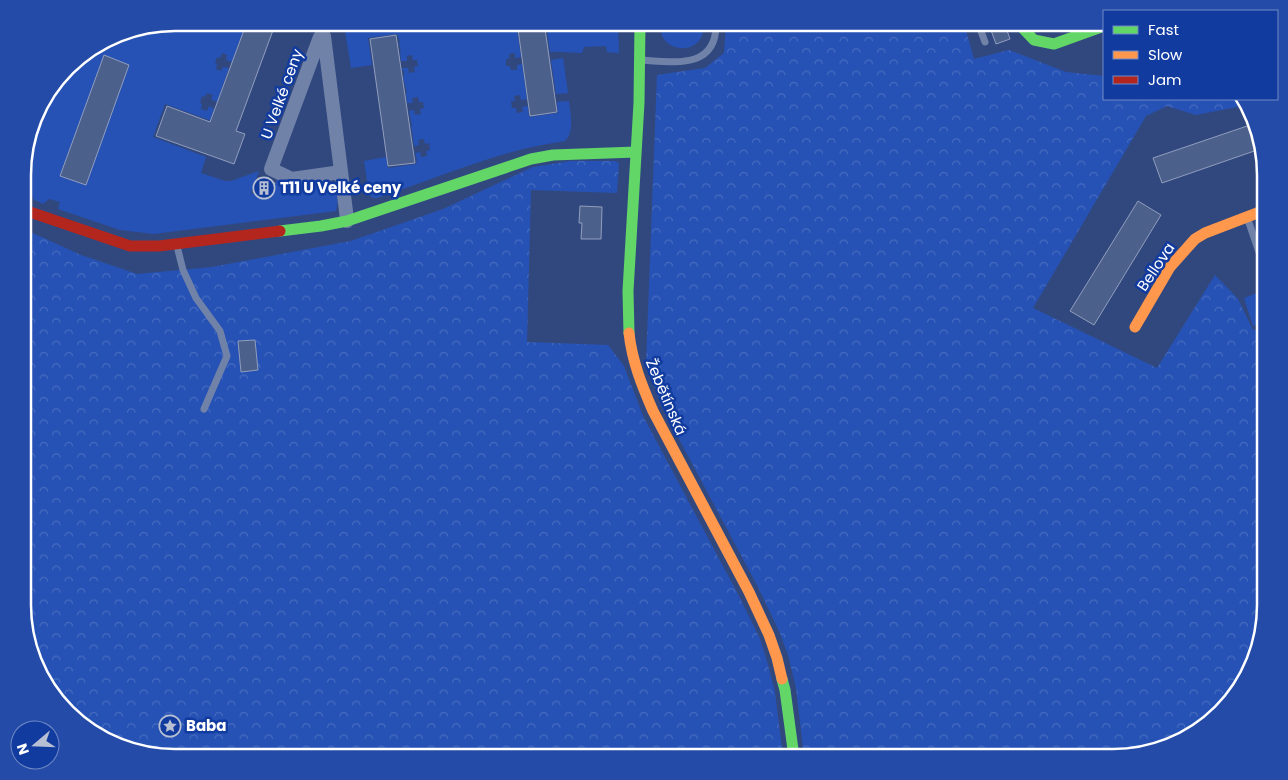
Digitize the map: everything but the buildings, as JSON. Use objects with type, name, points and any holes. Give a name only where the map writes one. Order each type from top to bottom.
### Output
[{"type":"street","name":"Žebětínská","points":[[640,31],[636,152],[628,293],[630,337],[634,363],[653,412],[769,635],[785,690],[793,748]]},
{"type":"street","points":[[1026,31],[1034,40],[1054,44],[1090,31]]},
{"type":"street","name":"U Velké ceny","points":[[341,172],[292,179],[271,169],[320,37],[324,36],[338,151],[341,172],[347,221]]},
{"type":"street","points":[[31,212],[130,246],[159,246],[321,226],[347,221],[531,159],[553,155],[636,152]]},
{"type":"street","name":"Bellova","points":[[1135,327],[1170,267],[1195,239],[1205,233],[1256,214]]},
{"type":"lane","points":[[640,60],[681,62],[694,60],[709,51],[716,31]]},
{"type":"lane","points":[[981,31],[985,42]]},
{"type":"lane","points":[[1247,217],[1256,244]]},
{"type":"lane","points":[[176,244],[183,270],[196,298],[220,331],[227,356],[204,409]]},
{"type":"green space","points":[[243,31],[232,62],[226,60],[227,55],[222,53],[220,58],[217,57],[216,69],[221,71],[223,67],[229,68],[217,102],[211,99],[213,95],[207,93],[205,97],[202,96],[201,109],[207,111],[209,106],[214,109],[211,117],[213,118],[212,121],[165,104],[153,137],[206,157],[201,173],[225,181],[231,181],[259,171],[251,193],[270,199],[278,177],[322,181],[334,189],[338,201],[336,211],[154,234],[120,230],[58,209],[60,202],[49,199],[43,204],[33,199],[31,189],[32,156],[42,120],[50,103],[61,87],[87,61],[103,50],[120,42],[156,32]]},
{"type":"green space","points":[[345,31],[517,31],[521,57],[515,58],[515,53],[509,54],[509,59],[506,59],[506,66],[510,66],[511,70],[517,70],[517,65],[522,64],[527,99],[521,100],[520,95],[514,96],[515,101],[511,101],[512,108],[516,108],[517,113],[523,112],[522,107],[528,106],[529,117],[558,113],[557,102],[569,101],[570,133],[565,141],[495,157],[373,198],[369,194],[364,161],[386,157],[388,168],[416,164],[415,153],[420,152],[421,157],[427,156],[426,151],[430,150],[429,143],[425,144],[424,139],[418,140],[419,145],[414,146],[409,111],[414,110],[415,115],[421,114],[420,109],[424,108],[423,102],[419,102],[418,97],[412,98],[413,103],[407,103],[407,93],[403,77],[404,71],[402,68],[408,68],[409,73],[415,72],[414,67],[418,66],[417,60],[413,60],[412,55],[407,56],[407,61],[401,61],[400,42],[397,34],[368,38],[372,65],[351,68]]},
{"type":"green space","points":[[547,31],[618,31],[619,53],[607,52],[606,46],[584,47],[582,53],[550,52]]},
{"type":"green space","points":[[662,31],[702,31],[698,42],[691,47],[682,48],[666,42]]},
{"type":"green space","points":[[725,31],[966,31],[974,59],[1009,50],[1066,72],[1103,76],[1103,100],[1236,100],[1240,106],[1196,115],[1167,106],[1146,116],[1033,308],[1157,368],[1215,275],[1238,299],[1253,330],[1256,330],[1256,615],[1254,633],[1242,669],[1233,685],[1208,713],[1193,725],[1159,741],[1123,748],[803,748],[796,688],[788,655],[779,631],[758,587],[662,407],[646,364],[657,75],[705,68],[724,53]]},
{"type":"green space","points":[[128,40],[124,48],[115,45]]},
{"type":"green space","points":[[563,58],[568,93],[556,94],[551,60]]},
{"type":"green space","points":[[571,161],[615,161],[619,163],[617,193],[531,190],[527,342],[608,345],[624,366],[643,416],[760,639],[775,692],[782,748],[175,749],[156,748],[120,738],[103,730],[87,719],[73,707],[55,685],[39,651],[32,624],[31,232],[81,255],[137,274],[212,267],[351,241],[443,209],[533,167]]},
{"type":"green space","points":[[1256,293],[1256,325],[1253,326],[1244,298]]},
{"type":"traffic: fast","points":[[629,333],[628,291],[639,103],[640,31]]},
{"type":"traffic: fast","points":[[1026,31],[1034,40],[1054,44],[1090,31]]},
{"type":"traffic: fast","points":[[280,231],[347,221],[531,159],[553,155],[636,152]]},
{"type":"traffic: fast","points":[[782,679],[793,748]]},
{"type":"traffic: slow","points":[[1135,327],[1170,267],[1195,239],[1205,233],[1256,213]]},
{"type":"traffic: slow","points":[[629,333],[638,373],[653,411],[749,592],[769,635],[782,679]]},
{"type":"traffic: jam","points":[[31,212],[130,246],[159,246],[280,231]]},
{"type":"place","name":"T11 U Velké ceny","points":[[264,188]]},
{"type":"place","name":"Baba","points":[[170,726]]}]
